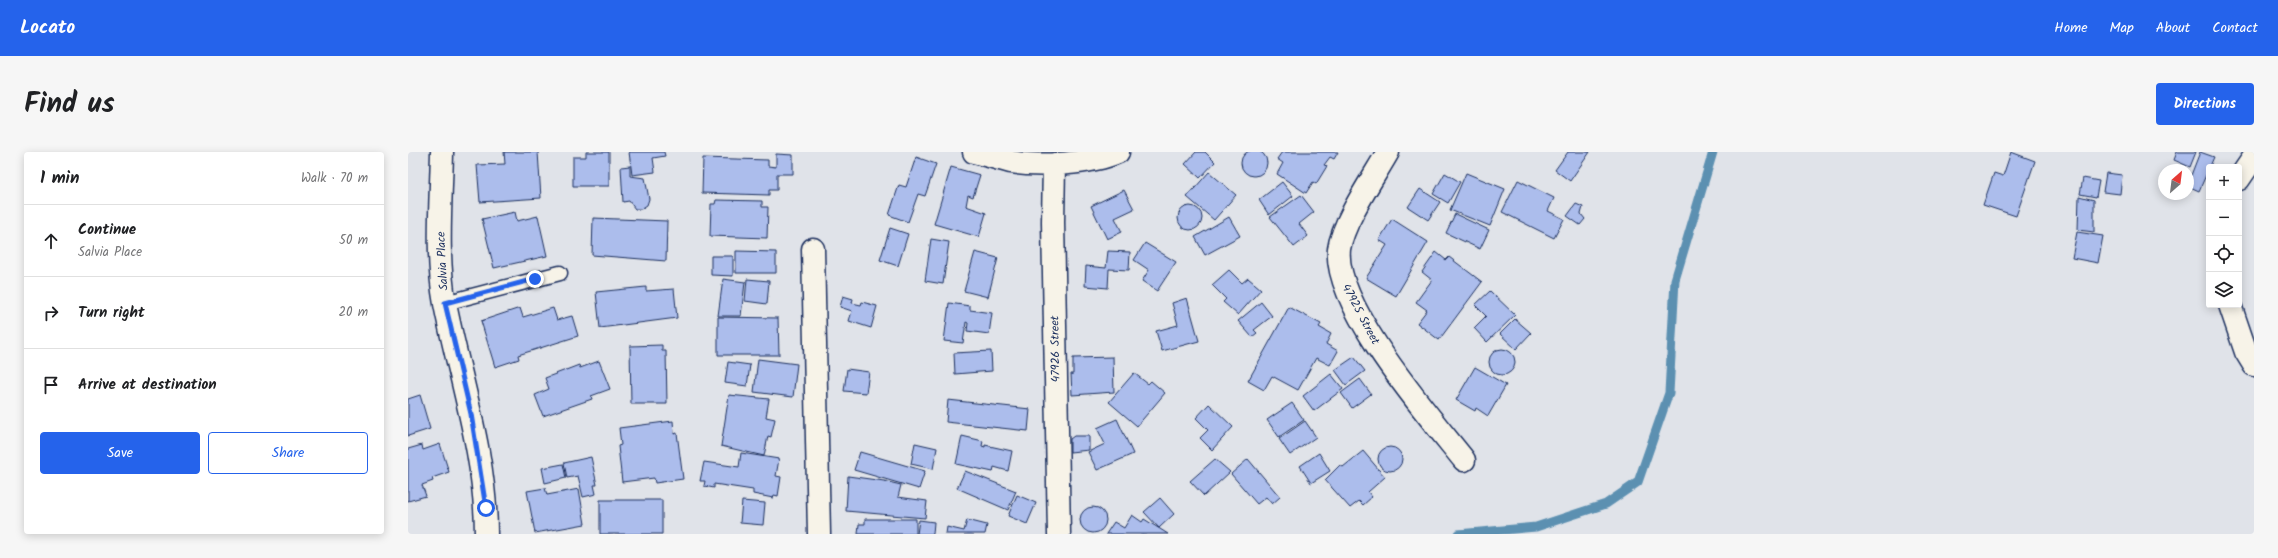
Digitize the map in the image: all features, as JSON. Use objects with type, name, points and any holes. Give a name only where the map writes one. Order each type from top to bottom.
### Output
[{"type":"street","name":"Salvia Place","points":[[442,152],[440,252],[445,303],[471,414],[486,508],[486,534]]},
{"type":"street","points":[[974,152],[1012,162],[1054,164],[1107,157],[1118,152]]},
{"type":"street","name":"47925 Street","points":[[1388,152],[1348,222],[1339,249],[1342,277],[1364,324],[1394,372],[1464,460]]},
{"type":"street","points":[[2242,175],[2254,157]]},
{"type":"street","name":"47926 Street","points":[[1054,164],[1052,222],[1059,534]]},
{"type":"street","points":[[813,249],[819,534]]},
{"type":"street","points":[[2231,308],[2246,352],[2254,365]]},
{"type":"lane","points":[[445,303],[560,273]]},
{"type":"building","points":[[1254,150],[1263,154],[1267,163],[1263,172],[1254,176],[1245,172],[1241,163],[1245,154]]},
{"type":"building","points":[[504,152],[538,152],[541,198],[480,202],[477,165],[505,164]]},
{"type":"building","points":[[586,152],[609,152],[609,186],[573,186],[573,157],[586,157]]},
{"type":"building","points":[[629,152],[664,152],[665,156],[653,158],[655,172],[632,175]]},
{"type":"building","points":[[1196,152],[1205,152],[1215,162],[1200,178],[1185,164]]},
{"type":"building","points":[[1282,152],[1338,152],[1334,159],[1330,157],[1324,165],[1327,166],[1316,184],[1313,182],[1306,193],[1277,174],[1283,163],[1277,159]]},
{"type":"building","points":[[1568,152],[1590,152],[1570,181],[1555,170]]},
{"type":"building","points":[[2011,152],[2035,161],[2016,216],[1983,205],[1994,173],[2003,176]]},
{"type":"building","points":[[2177,152],[2196,152],[2191,164],[2183,164],[2174,160]]},
{"type":"building","points":[[2200,152],[2214,157],[2211,164],[2206,164],[2206,175],[2199,191],[2194,189],[2194,168]]},
{"type":"building","points":[[776,154],[793,155],[793,174],[777,174],[777,190],[769,190],[769,195],[702,193],[703,158],[768,160],[768,166],[776,167]]},
{"type":"building","points":[[916,157],[936,164],[925,196],[918,194],[908,222],[889,215],[899,185],[906,187]]},
{"type":"building","points":[[630,166],[630,176],[645,178],[649,199],[647,205],[641,209],[635,209],[629,201],[623,202],[621,167]]},
{"type":"building","points":[[951,167],[980,175],[973,197],[968,195],[966,206],[986,213],[979,237],[934,224]]},
{"type":"building","points":[[1209,172],[1236,195],[1214,220],[1187,197]]},
{"type":"building","points":[[1445,173],[1460,182],[1448,203],[1433,194]]},
{"type":"building","points":[[1466,173],[1505,189],[1490,226],[1450,210]]},
{"type":"building","points":[[2106,173],[2122,175],[2120,194],[2103,192]]},
{"type":"building","points":[[2083,178],[2099,181],[2096,197],[2080,194]]},
{"type":"building","points":[[1518,180],[1554,198],[1548,211],[1564,219],[1554,238],[1502,212]]},
{"type":"building","points":[[1282,182],[1293,196],[1269,215],[1259,200]]},
{"type":"building","points":[[1420,189],[1440,202],[1428,220],[1408,207]]},
{"type":"building","points":[[1124,190],[1134,209],[1115,218],[1122,232],[1107,239],[1091,206]]},
{"type":"building","points":[[1301,195],[1314,212],[1299,224],[1308,236],[1294,247],[1270,217]]},
{"type":"building","points":[[2079,196],[2094,200],[2094,232],[2078,230]]},
{"type":"building","points":[[716,200],[762,201],[762,207],[768,207],[767,238],[710,236],[711,204],[715,204]]},
{"type":"building","points":[[1576,204],[1583,207],[1581,214],[1585,219],[1580,225],[1567,216]]},
{"type":"building","points":[[1190,206],[1195,207],[1201,213],[1201,223],[1195,229],[1190,230],[1185,229],[1179,223],[1178,218],[1179,213],[1185,207]]},
{"type":"building","points":[[515,212],[517,221],[538,216],[547,256],[494,268],[482,219]]},
{"type":"building","points":[[1455,214],[1489,230],[1480,249],[1446,233]]},
{"type":"building","points":[[1229,217],[1240,236],[1205,255],[1195,237]]},
{"type":"building","points":[[593,218],[667,221],[666,261],[592,255]]},
{"type":"building","points":[[1392,219],[1428,242],[1396,296],[1366,278],[1387,245],[1379,240]]},
{"type":"building","points":[[890,228],[908,234],[898,266],[880,260]]},
{"type":"building","points":[[2077,232],[2103,236],[2098,263],[2072,258]]},
{"type":"building","points":[[931,239],[949,242],[943,284],[925,281]]},
{"type":"building","points":[[1145,243],[1176,262],[1157,291],[1142,281],[1149,270],[1134,260]]},
{"type":"building","points":[[736,251],[776,252],[776,273],[736,273]]},
{"type":"building","points":[[1108,251],[1130,252],[1129,270],[1109,269],[1108,288],[1085,286],[1086,266],[1106,268]]},
{"type":"building","points":[[975,252],[998,258],[988,297],[964,291]]},
{"type":"building","points":[[1436,252],[1446,260],[1449,257],[1482,282],[1439,340],[1417,323],[1427,310],[1416,302],[1432,280],[1422,272]]},
{"type":"building","points":[[711,256],[733,256],[733,276],[711,275]]},
{"type":"building","points":[[1229,270],[1242,283],[1248,278],[1261,289],[1238,315],[1223,302],[1226,299],[1212,285]]},
{"type":"building","points":[[723,279],[745,282],[741,316],[718,316]]},
{"type":"building","points":[[747,279],[769,281],[767,304],[745,301]]},
{"type":"building","points":[[646,287],[646,291],[674,289],[677,318],[600,328],[596,292]]},
{"type":"building","points":[[1490,291],[1515,315],[1487,342],[1474,328],[1486,316],[1475,305]]},
{"type":"building","points":[[843,296],[853,299],[852,303],[861,305],[862,302],[877,306],[871,328],[849,321],[852,311],[840,307]]},
{"type":"building","points":[[1187,298],[1199,341],[1162,351],[1156,331],[1178,325],[1172,303]]},
{"type":"building","points":[[1261,302],[1272,316],[1254,330],[1257,333],[1252,337],[1238,321]]},
{"type":"building","points":[[949,303],[970,306],[970,310],[992,313],[989,334],[967,331],[968,323],[966,322],[963,343],[944,341]]},
{"type":"building","points":[[1289,307],[1321,324],[1319,327],[1331,334],[1326,344],[1338,351],[1330,365],[1316,358],[1298,390],[1272,376],[1264,390],[1248,381]]},
{"type":"building","points":[[520,308],[523,317],[553,308],[557,320],[572,316],[578,336],[518,355],[519,359],[495,367],[481,321]]},
{"type":"building","points":[[718,317],[778,318],[779,355],[718,355]]},
{"type":"building","points":[[1515,319],[1531,333],[1516,349],[1500,334]]},
{"type":"building","points":[[662,345],[662,351],[666,351],[667,404],[631,404],[630,346]]},
{"type":"building","points":[[1502,349],[1511,353],[1515,362],[1511,371],[1502,375],[1493,371],[1489,362],[1493,353]]},
{"type":"building","points":[[991,351],[992,371],[955,374],[954,353]]},
{"type":"building","points":[[1113,357],[1114,392],[1072,395],[1071,374],[1073,374],[1073,358]]},
{"type":"building","points":[[1354,357],[1365,371],[1346,385],[1335,370]]},
{"type":"building","points":[[758,359],[797,364],[793,397],[754,392]]},
{"type":"building","points":[[599,361],[610,389],[591,396],[592,399],[543,416],[535,395],[549,389],[545,378],[579,365],[580,368]]},
{"type":"building","points":[[728,362],[750,365],[747,386],[725,383]]},
{"type":"building","points":[[1475,367],[1506,385],[1488,416],[1476,408],[1475,411],[1456,400]]},
{"type":"building","points":[[847,369],[869,372],[866,393],[844,391]]},
{"type":"building","points":[[1134,373],[1148,384],[1151,381],[1165,393],[1137,426],[1109,402]]},
{"type":"building","points":[[1331,374],[1343,389],[1314,411],[1303,396]]},
{"type":"building","points":[[1360,379],[1371,394],[1352,408],[1341,393]]},
{"type":"building","points":[[420,395],[430,429],[408,436],[408,399]]},
{"type":"building","points":[[729,395],[769,399],[766,417],[775,419],[771,437],[768,436],[764,456],[721,446]]},
{"type":"building","points":[[948,400],[1030,409],[1028,431],[946,422]]},
{"type":"building","points":[[1292,403],[1304,420],[1279,437],[1267,420]]},
{"type":"building","points":[[1209,404],[1233,427],[1212,450],[1200,438],[1208,430],[1196,418]]},
{"type":"building","points":[[1117,419],[1133,454],[1097,470],[1088,452],[1105,444],[1097,428]]},
{"type":"building","points":[[673,421],[674,434],[677,433],[683,479],[655,483],[654,478],[622,482],[618,446],[621,445],[619,428]]},
{"type":"building","points":[[1305,421],[1316,437],[1290,455],[1279,439]]},
{"type":"building","points":[[962,436],[983,441],[982,446],[985,447],[985,445],[1012,451],[1008,471],[994,467],[993,472],[956,464]]},
{"type":"building","points":[[1074,436],[1089,436],[1089,450],[1070,452],[1070,439]]},
{"type":"building","points":[[915,443],[937,448],[933,469],[911,464]]},
{"type":"building","points":[[440,444],[449,472],[432,478],[433,481],[422,485],[426,496],[408,501],[408,449],[422,445],[423,450]]},
{"type":"building","points":[[1390,447],[1398,451],[1402,459],[1398,467],[1390,471],[1382,467],[1378,459],[1382,451]]},
{"type":"building","points":[[1363,451],[1385,477],[1368,492],[1372,497],[1363,505],[1359,501],[1350,508],[1325,480],[1340,465],[1343,467]]},
{"type":"building","points":[[860,452],[925,471],[919,489],[854,470]]},
{"type":"building","points":[[741,453],[779,459],[776,476],[781,477],[778,496],[774,495],[773,498],[753,494],[753,490],[714,484],[714,488],[704,486],[705,481],[700,481],[704,462],[739,467]]},
{"type":"building","points":[[1319,453],[1330,471],[1311,483],[1300,466]]},
{"type":"building","points":[[591,457],[597,485],[594,485],[596,494],[583,497],[578,476],[567,478],[564,463]]},
{"type":"building","points":[[1215,459],[1230,472],[1204,496],[1190,481]]},
{"type":"building","points":[[1248,459],[1280,497],[1272,504],[1266,497],[1257,504],[1231,474]]},
{"type":"building","points":[[563,464],[566,478],[545,483],[542,468]]},
{"type":"building","points":[[965,471],[1016,491],[1008,510],[957,488]]},
{"type":"building","points":[[848,476],[901,485],[898,497],[927,501],[925,518],[846,511]]},
{"type":"building","points":[[545,488],[547,495],[579,489],[585,524],[535,533],[527,491]]},
{"type":"building","points":[[1017,495],[1036,503],[1027,524],[1008,516]]},
{"type":"building","points":[[1160,498],[1174,514],[1159,528],[1144,512]]},
{"type":"building","points":[[600,500],[662,500],[662,534],[600,534]]},
{"type":"building","points":[[742,501],[765,503],[763,525],[740,523]]},
{"type":"building","points":[[1093,507],[1102,511],[1106,520],[1102,529],[1093,533],[1084,529],[1080,520],[1084,511]]},
{"type":"building","points":[[1132,515],[1142,522],[1144,519],[1168,534],[1106,534],[1114,522],[1124,528]]},
{"type":"building","points":[[865,519],[916,519],[916,534],[858,534],[859,524],[865,524]]},
{"type":"building","points":[[919,520],[934,522],[933,534],[917,534]]},
{"type":"building","points":[[967,520],[987,525],[985,534],[946,534],[947,527],[964,531]]},
{"type":"waterway","points":[[1458,534],[1536,527],[1606,504],[1638,482],[1669,393],[1675,280],[1713,152]]},
{"type":"route","points":[[486,508],[471,414],[445,303],[535,279]]}]
